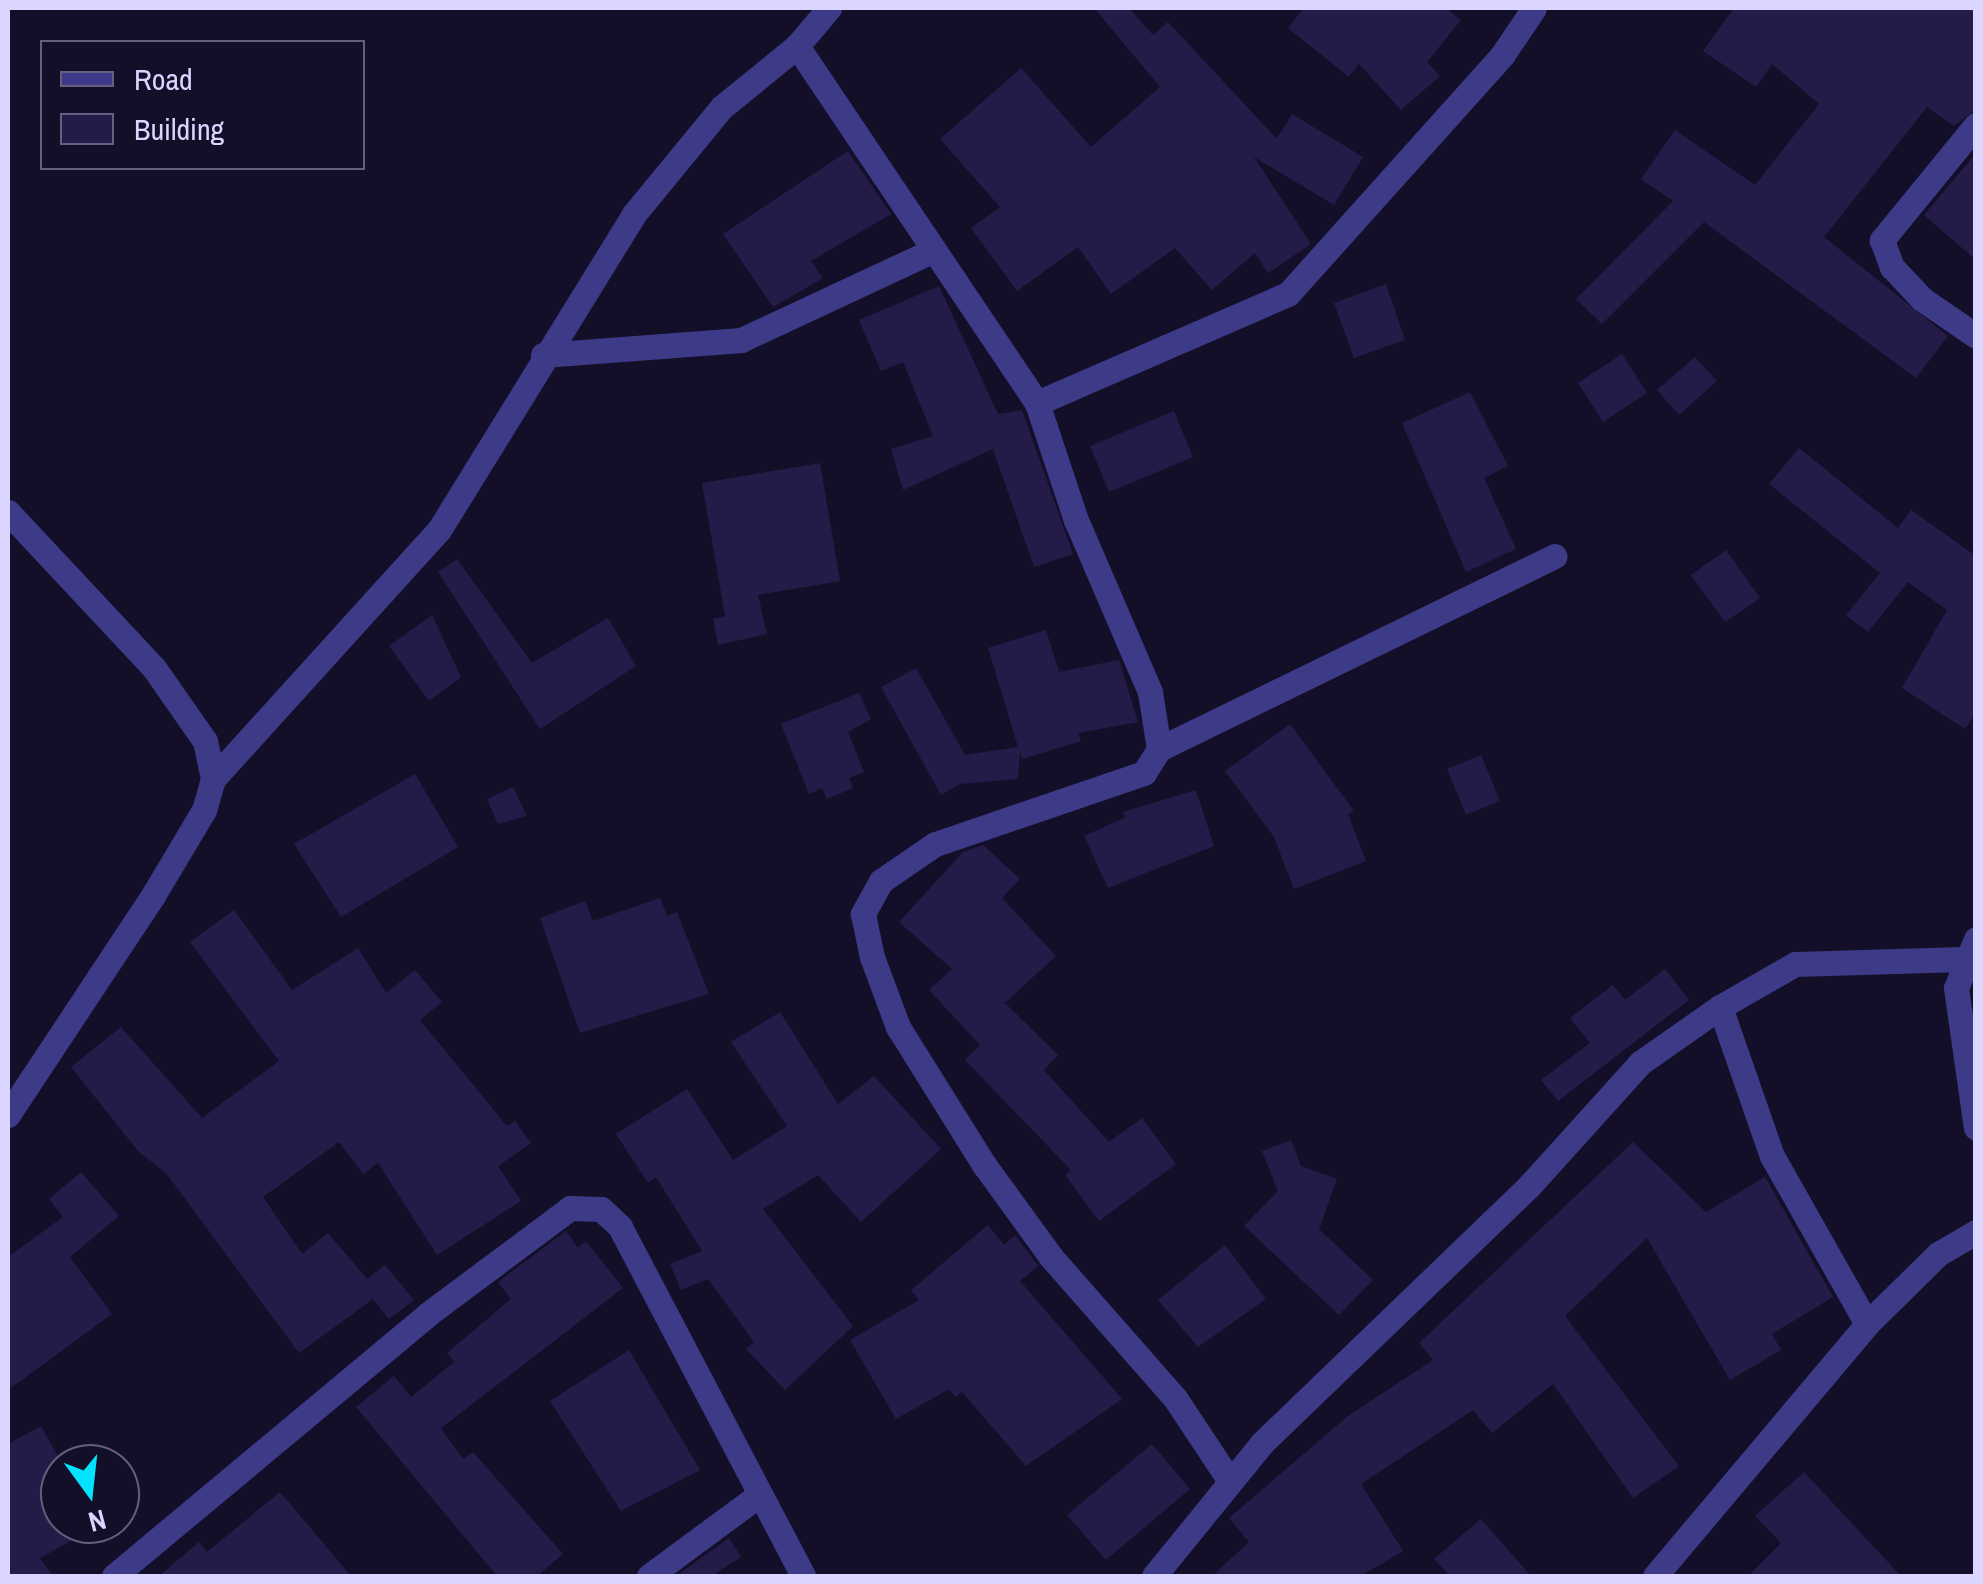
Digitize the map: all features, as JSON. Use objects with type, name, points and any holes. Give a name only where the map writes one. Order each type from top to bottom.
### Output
[{"type":"street","points":[[8,1115],[154,894],[204,810],[213,779],[439,530],[543,355],[634,214],[722,107],[797,46],[829,8]]},
{"type":"street","points":[[1038,402],[1288,294],[1502,54],[1534,8]]},
{"type":"street","points":[[797,46],[1038,402],[1076,520],[1150,692],[1159,748]]},
{"type":"street","points":[[1976,125],[1882,240],[1892,267],[1922,299],[1976,336]]},
{"type":"street","points":[[543,355],[741,340],[934,250]]},
{"type":"street","points":[[8,512],[154,668],[205,742],[213,779]]},
{"type":"street","points":[[1228,1478],[1175,1398],[1051,1257],[933,1088],[898,1027],[863,914],[881,881],[935,844],[1144,774],[1159,748],[1554,556]]},
{"type":"street","points":[[1154,1576],[1191,1539],[1228,1478],[1529,1186],[1640,1063],[1720,1006],[1795,964],[1969,949],[1956,988],[1976,1128]]},
{"type":"street","points":[[1720,1006],[1772,1156],[1867,1324]]},
{"type":"street","points":[[114,1576],[428,1314],[570,1208],[601,1208],[620,1227],[803,1576]]},
{"type":"street","points":[[1655,1576],[1867,1324],[1938,1254],[1976,1232]]},
{"type":"street","points":[[650,1576],[760,1495]]},
{"type":"building","points":[[1094,8],[1129,8],[1153,35],[1168,22],[1277,139],[1292,114],[1363,157],[1334,205],[1254,157],[1311,244],[1268,273],[1255,253],[1212,290],[1175,248],[1111,294],[1078,247],[1017,291],[971,228],[1000,207],[940,139],[1021,68],[1091,147],[1160,87]]},
{"type":"building","points":[[1304,8],[1446,8],[1461,20],[1427,62],[1440,76],[1401,110],[1359,64],[1349,77],[1288,28]]},
{"type":"building","points":[[1734,8],[1976,8],[1976,109],[1954,126],[1927,107],[1824,237],[1948,336],[1916,378],[1704,222],[1602,324],[1576,299],[1673,201],[1641,179],[1675,130],[1755,185],[1819,104],[1772,64],[1756,87],[1703,51]]},
{"type":"building","points":[[848,151],[891,214],[811,261],[823,278],[773,307],[723,234]]},
{"type":"building","points":[[1976,153],[1976,260],[1924,215]]},
{"type":"building","points":[[1386,284],[1405,340],[1354,358],[1334,303]]},
{"type":"building","points":[[939,286],[998,414],[1022,410],[1073,554],[1034,567],[993,449],[903,490],[891,449],[933,436],[903,362],[881,371],[859,320]]},
{"type":"building","points":[[1622,354],[1647,393],[1603,422],[1578,383]]},
{"type":"building","points":[[1695,357],[1717,381],[1679,415],[1657,390]]},
{"type":"building","points":[[1470,392],[1508,466],[1484,478],[1516,549],[1466,572],[1402,423]]},
{"type":"building","points":[[1174,411],[1193,457],[1109,492],[1090,446]]},
{"type":"building","points":[[1799,448],[1898,528],[1911,510],[1976,556],[1976,713],[1965,729],[1902,688],[1947,610],[1908,582],[1868,632],[1846,615],[1880,573],[1769,484]]},
{"type":"building","points":[[820,463],[840,581],[758,595],[767,634],[718,645],[713,619],[725,616],[702,483]]},
{"type":"building","points":[[1726,550],[1760,598],[1725,622],[1691,575]]},
{"type":"building","points":[[457,559],[532,663],[608,618],[636,666],[540,729],[438,572]]},
{"type":"building","points":[[432,615],[461,677],[429,701],[389,646]]},
{"type":"building","points":[[1046,630],[1059,672],[1119,660],[1138,722],[1078,733],[1081,741],[1022,759],[1020,751],[1018,779],[960,784],[941,795],[881,687],[916,668],[965,755],[1018,747],[988,648]]},
{"type":"building","points":[[859,693],[871,719],[848,732],[864,772],[849,778],[853,788],[827,799],[822,788],[809,794],[781,724]]},
{"type":"building","points":[[1290,724],[1354,811],[1348,814],[1366,861],[1294,889],[1274,837],[1225,771]]},
{"type":"building","points":[[1481,755],[1500,801],[1466,815],[1447,769]]},
{"type":"building","points":[[415,774],[458,847],[341,917],[294,844]]},
{"type":"building","points":[[513,787],[527,816],[498,824],[487,799]]},
{"type":"building","points":[[1196,790],[1214,846],[1108,888],[1084,836],[1125,818],[1123,812]]},
{"type":"building","points":[[983,845],[1020,879],[1002,898],[1056,956],[1005,1003],[1058,1055],[1044,1070],[1109,1142],[1142,1118],[1176,1164],[1099,1221],[1065,1175],[1071,1170],[965,1060],[980,1045],[929,990],[952,969],[899,922],[963,852]]},
{"type":"building","points":[[660,898],[667,916],[677,912],[709,994],[580,1033],[540,918],[585,901],[593,921]]},
{"type":"building","points":[[234,910],[292,990],[358,948],[386,993],[415,970],[442,1002],[420,1020],[507,1126],[515,1121],[531,1143],[498,1166],[521,1201],[437,1255],[378,1163],[363,1174],[339,1142],[263,1197],[302,1254],[328,1233],[367,1279],[385,1265],[414,1300],[389,1319],[373,1299],[299,1353],[166,1173],[138,1151],[71,1067],[121,1027],[202,1118],[279,1061],[190,942]]},
{"type":"building","points":[[1665,969],[1689,1000],[1558,1101],[1541,1080],[1590,1043],[1570,1018],[1613,985],[1625,1000]]},
{"type":"building","points":[[780,1012],[838,1104],[874,1076],[941,1149],[861,1222],[818,1175],[763,1209],[853,1326],[785,1390],[746,1349],[754,1342],[708,1279],[681,1290],[670,1264],[702,1251],[656,1177],[648,1183],[616,1134],[687,1089],[733,1160],[787,1126],[731,1042]]},
{"type":"building","points":[[1291,1140],[1301,1166],[1337,1179],[1319,1229],[1373,1280],[1339,1315],[1244,1226],[1278,1191],[1262,1151]]},
{"type":"building","points":[[1633,1142],[1706,1212],[1765,1177],[1833,1297],[1772,1334],[1781,1350],[1730,1380],[1647,1238],[1565,1316],[1679,1466],[1633,1498],[1553,1384],[1492,1433],[1473,1410],[1361,1484],[1403,1551],[1361,1576],[1212,1576],[1249,1542],[1229,1518],[1348,1416],[1433,1360],[1419,1343]]},
{"type":"building","points":[[81,1172],[119,1216],[70,1257],[112,1314],[8,1390],[8,1257],[63,1217],[49,1199]]},
{"type":"building","points":[[988,1225],[1004,1245],[1015,1235],[1038,1266],[1020,1281],[1122,1399],[1026,1466],[962,1392],[955,1397],[949,1389],[896,1419],[850,1340],[919,1300],[911,1290]]},
{"type":"building","points":[[566,1231],[578,1248],[586,1241],[623,1288],[441,1428],[463,1459],[473,1452],[563,1554],[537,1576],[497,1576],[356,1407],[394,1376],[411,1397],[454,1362],[447,1353],[511,1299],[498,1282]]},
{"type":"building","points":[[1225,1245],[1266,1299],[1198,1347],[1158,1300]]},
{"type":"building","points":[[629,1350],[700,1470],[621,1511],[550,1401]]},
{"type":"building","points":[[41,1426],[51,1444],[40,1444],[40,1544],[66,1544],[40,1558],[53,1576],[8,1576],[8,1444]]},
{"type":"building","points":[[1152,1444],[1190,1489],[1106,1560],[1067,1515]]},
{"type":"building","points":[[1804,1472],[1901,1576],[1748,1576],[1781,1543],[1755,1516]]},
{"type":"building","points":[[280,1492],[351,1576],[159,1576],[199,1542],[207,1552]]},
{"type":"building","points":[[1481,1519],[1531,1576],[1450,1576],[1434,1559]]},
{"type":"building","points":[[729,1538],[741,1557],[712,1576],[676,1576]]}]
